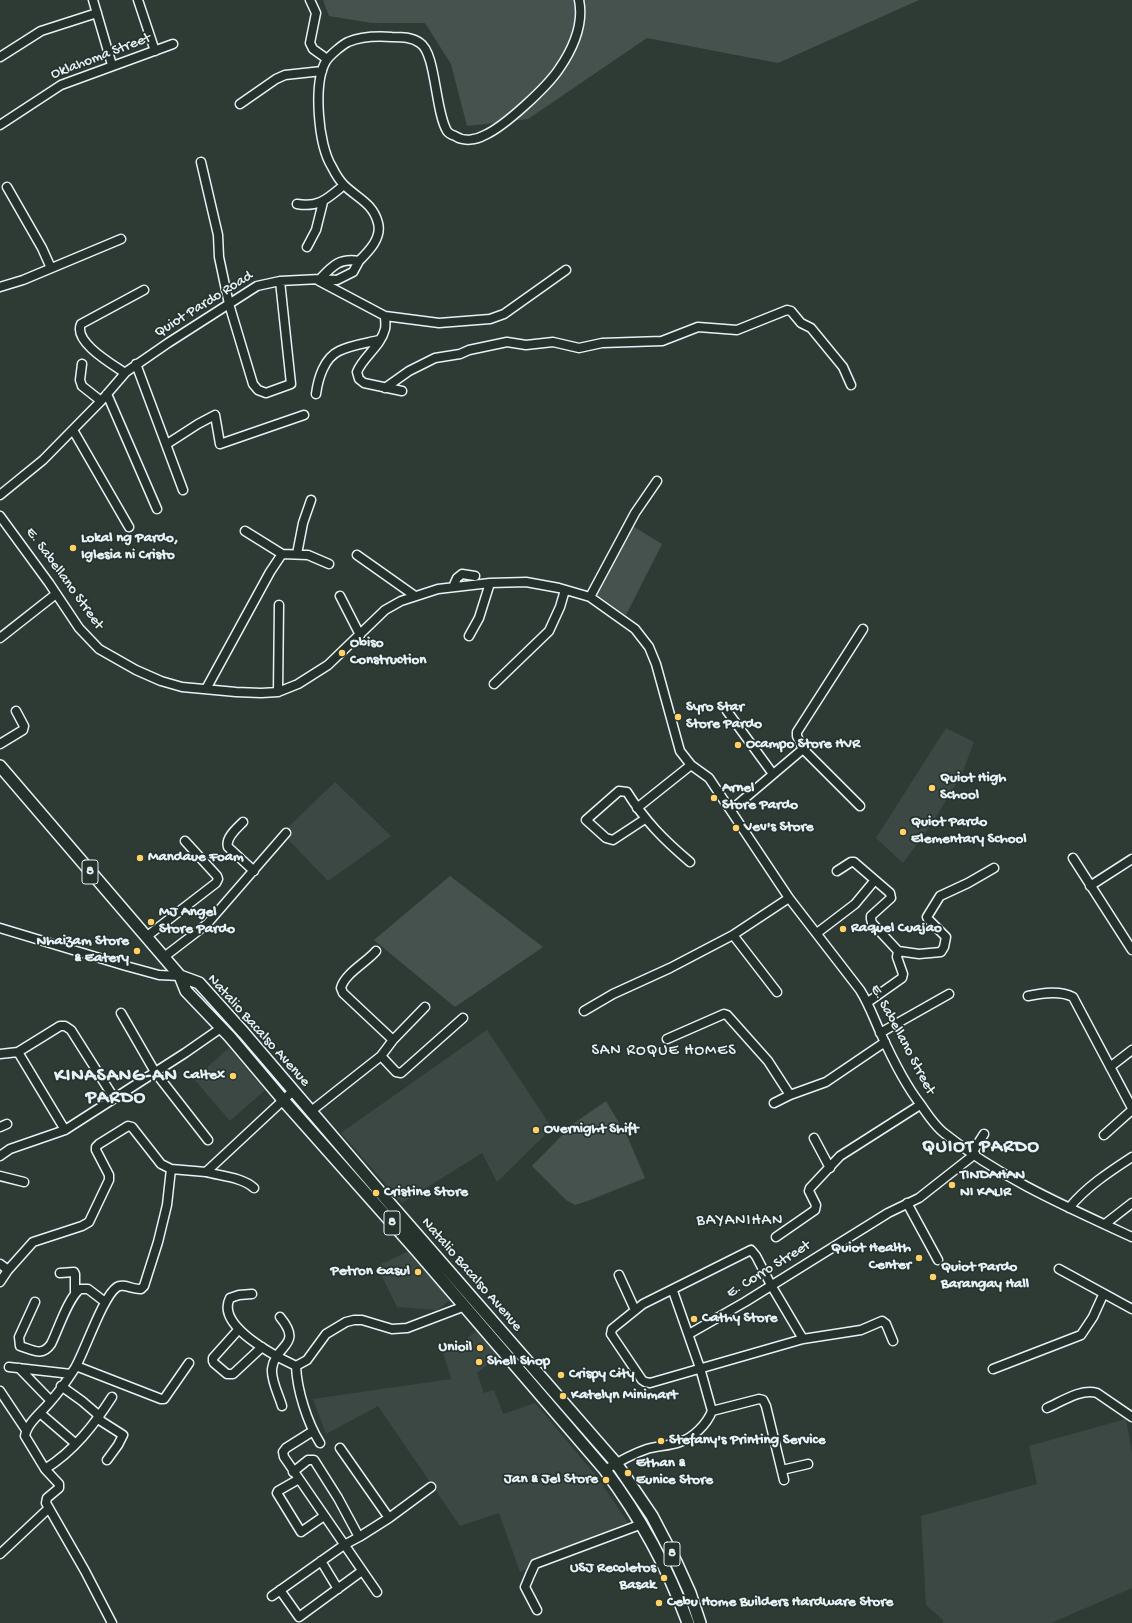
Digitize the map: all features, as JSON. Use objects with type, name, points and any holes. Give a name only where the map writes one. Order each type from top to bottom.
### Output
[{"type":"main road","name":"Natalio Bacalso Avenue","points":[[0,766],[180,976],[186,991],[221,1028],[465,1306],[606,1470],[642,1524],[664,1565],[688,1623]]},
{"type":"main road","name":"Natalio Bacalso Avenue","points":[[180,976],[199,984],[616,1463],[652,1516],[690,1593],[700,1623]]},
{"type":"street","points":[[93,0],[112,65]]},
{"type":"street","points":[[138,0],[155,51]]},
{"type":"street","points":[[310,0],[316,13],[310,43],[313,50],[327,59]]},
{"type":"street","points":[[566,270],[509,310],[490,319],[439,323],[385,316],[319,280],[333,265],[349,259],[359,261],[374,244],[379,228],[373,210],[366,202],[344,186],[330,165],[326,156],[320,131],[318,107],[322,71],[327,59],[348,42],[375,35],[409,38],[421,43],[429,54],[442,120],[448,133],[459,139],[469,140],[485,136],[498,127],[541,90],[554,76],[570,53],[580,21],[581,7],[579,0]]},
{"type":"street","points":[[0,57],[41,31],[97,14]]},
{"type":"street","name":"Oklahoma Street","points":[[0,125],[61,85],[112,65],[173,44]]},
{"type":"street","points":[[240,104],[284,75],[322,71]]},
{"type":"street","points":[[200,162],[218,235],[219,257],[230,304],[253,384],[258,390],[266,393],[291,384],[280,281]]},
{"type":"street","points":[[297,204],[307,206],[323,202],[344,186]]},
{"type":"street","points":[[7,187],[42,248],[51,268]]},
{"type":"street","points":[[307,247],[316,230],[323,202]]},
{"type":"street","points":[[0,287],[121,239]]},
{"type":"street","name":"Quiot Pardo Road","points":[[0,495],[42,460],[101,401],[125,373],[136,364],[257,286],[280,281],[337,280],[353,272],[359,261]]},
{"type":"street","points":[[125,373],[97,354],[80,334],[79,329],[81,324],[144,290]]},
{"type":"street","points":[[385,388],[409,371],[435,358],[460,354],[469,350],[507,342],[526,345],[553,342],[579,348],[602,343],[661,341],[698,327],[737,330],[787,310],[791,311],[801,323],[811,328],[843,367],[851,385]]},
{"type":"street","points":[[385,316],[385,330],[357,372],[359,379],[364,383],[402,391]]},
{"type":"street","points":[[316,394],[323,367],[338,351],[379,340]]},
{"type":"street","points":[[82,364],[80,380],[82,386],[101,401]]},
{"type":"street","points":[[136,364],[183,490]]},
{"type":"street","points":[[107,394],[157,509]]},
{"type":"street","points":[[167,444],[215,415],[220,444],[304,415]]},
{"type":"street","points":[[73,430],[129,527]]},
{"type":"street","points":[[590,596],[635,513],[657,481]]},
{"type":"street","points":[[297,554],[303,523],[311,500]]},
{"type":"street","name":"E. Sabellano Street","points":[[0,516],[49,583],[79,628],[99,649],[108,655],[161,681],[182,687],[236,692],[278,692],[298,684],[320,671],[360,636],[385,610],[401,601],[438,589],[526,582],[590,596],[635,629],[649,646],[656,664],[680,751],[691,765],[709,778],[789,898],[860,990],[868,1002],[880,1033],[920,1104],[943,1132],[1000,1171],[1069,1208],[1132,1237]]},
{"type":"street","points":[[245,531],[282,554],[308,555],[329,564]]},
{"type":"street","points":[[206,690],[270,572],[282,554]]},
{"type":"street","points":[[358,555],[415,596]]},
{"type":"street","points":[[453,587],[456,578],[462,574],[475,576]]},
{"type":"street","points":[[469,636],[479,618],[490,584]]},
{"type":"street","points":[[494,684],[549,631],[560,607],[565,590]]},
{"type":"street","points":[[0,638],[56,594]]},
{"type":"street","points":[[340,596],[360,636]]},
{"type":"street","points":[[278,692],[279,605]]},
{"type":"street","points":[[860,806],[803,749],[797,736],[797,732],[863,629]]},
{"type":"street","points":[[0,744],[23,730],[24,726],[16,711]]},
{"type":"street","points":[[727,711],[774,774]]},
{"type":"street","points":[[731,810],[803,749]]},
{"type":"street","points":[[637,808],[691,765]]},
{"type":"street","points":[[645,819],[612,840],[606,838],[586,820],[619,791],[627,792],[645,819],[675,850],[690,862]]},
{"type":"street","points":[[243,822],[229,838],[227,844],[228,847],[254,871]]},
{"type":"street","points":[[164,958],[208,924],[286,833]]},
{"type":"street","points":[[146,937],[216,883],[218,879],[217,876],[185,841]]},
{"type":"street","points":[[1073,858],[1132,950]]},
{"type":"street","points":[[1090,886],[1132,859]]},
{"type":"street","points":[[837,871],[851,862],[854,862],[891,895],[891,898],[872,916],[872,923],[898,951],[919,954],[941,952],[946,941],[946,937],[928,919],[928,914],[940,896],[968,884],[994,868]]},
{"type":"street","points":[[817,933],[855,904],[875,880]]},
{"type":"street","points":[[584,1011],[613,994],[670,968],[733,935],[789,898]]},
{"type":"street","points":[[0,929],[159,975],[180,976]]},
{"type":"street","points":[[733,935],[777,992]]},
{"type":"street","points":[[376,950],[372,956],[343,981],[341,988],[343,992],[393,1040]]},
{"type":"street","points":[[868,1002],[902,978],[903,974],[897,957],[898,951]]},
{"type":"street","points":[[1028,996],[1066,993],[1073,997],[1132,1109],[1104,1135]]},
{"type":"street","points":[[880,1033],[949,994]]},
{"type":"street","points":[[310,1112],[381,1056],[393,1040],[425,1007]]},
{"type":"street","points":[[120,1013],[155,1072],[208,1140]]},
{"type":"street","points":[[667,1039],[727,1014],[768,1061],[790,1095]]},
{"type":"street","points":[[381,1056],[396,1072],[401,1073],[463,1018]]},
{"type":"street","points":[[0,1054],[18,1052],[60,1026],[65,1026],[72,1030],[114,1098]]},
{"type":"street","points":[[0,1156],[10,1149],[65,1130],[185,1053],[221,1028]]},
{"type":"street","points":[[774,1104],[790,1095],[826,1082],[885,1042]]},
{"type":"street","points":[[1110,1067],[1132,1050]]},
{"type":"street","points":[[18,1052],[65,1130]]},
{"type":"street","points":[[206,1172],[293,1092]]},
{"type":"street","points":[[776,1237],[815,1210],[816,1205],[809,1191],[812,1185],[840,1156],[920,1104]]},
{"type":"street","points":[[0,1282],[8,1270],[33,1242],[82,1226],[89,1222],[109,1180],[109,1175],[96,1150],[99,1144],[128,1126],[132,1126],[161,1164],[171,1169],[206,1172],[250,1184],[254,1188]]},
{"type":"street","name":"E. Corro Street","points":[[689,1334],[745,1302],[888,1213],[919,1198],[973,1153],[984,1134]]},
{"type":"street","points":[[814,1138],[830,1168]]},
{"type":"street","points":[[1069,1208],[1077,1198],[1105,1174],[1132,1157]]},
{"type":"street","points":[[112,1623],[85,1571],[46,1503],[47,1498],[58,1488],[59,1484],[45,1469],[25,1436],[26,1430],[51,1401],[76,1366],[106,1302],[116,1287],[119,1285],[136,1290],[141,1289],[144,1286],[158,1242],[167,1205],[171,1169]]},
{"type":"street","points":[[0,1176],[24,1182]]},
{"type":"street","points":[[1105,1224],[1132,1202]]},
{"type":"street","points":[[907,1203],[938,1260]]},
{"type":"street","points":[[803,1339],[771,1285],[756,1256],[751,1250],[635,1310],[612,1329],[611,1334],[642,1380],[650,1383],[803,1339],[862,1330],[882,1321],[888,1327],[893,1341]]},
{"type":"street","points":[[0,1264],[8,1270]]},
{"type":"street","points":[[1059,1269],[1103,1295],[1132,1309]]},
{"type":"street","points":[[35,1302],[18,1337],[20,1346],[40,1352],[47,1350],[51,1344],[76,1292],[76,1274],[74,1272],[60,1273]]},
{"type":"street","points":[[619,1275],[635,1310]]},
{"type":"street","points":[[76,1292],[80,1289],[88,1289],[106,1302]]},
{"type":"street","points":[[606,1470],[616,1463],[647,1449],[681,1442],[695,1433],[709,1418],[712,1411],[700,1368],[673,1290]]},
{"type":"street","points":[[252,1294],[239,1295],[230,1298],[228,1302],[230,1318],[239,1329],[262,1347],[276,1357],[296,1366]]},
{"type":"street","points":[[993,1369],[1081,1335],[1093,1317],[1103,1295]]},
{"type":"street","points":[[296,1366],[306,1360],[326,1334],[346,1322],[354,1320],[372,1322],[392,1329],[407,1328],[465,1306]]},
{"type":"street","points":[[280,1317],[289,1329],[290,1334],[286,1345],[276,1357],[272,1369],[273,1378],[282,1406]]},
{"type":"street","points":[[239,1329],[213,1358],[214,1363],[227,1374],[233,1374],[262,1347]]},
{"type":"street","points":[[76,1366],[161,1400],[164,1399],[189,1363]]},
{"type":"street","points":[[296,1366],[296,1378],[313,1431],[320,1443]]},
{"type":"street","points":[[9,1368],[71,1374]]},
{"type":"street","points":[[19,1368],[51,1401]]},
{"type":"street","points":[[61,1386],[74,1394],[91,1408],[104,1423],[122,1435],[118,1445],[108,1460]]},
{"type":"street","points":[[0,1391],[26,1430]]},
{"type":"street","points":[[1047,1408],[1083,1392],[1091,1391],[1097,1393],[1132,1417]]},
{"type":"street","points":[[45,1469],[62,1458],[76,1444],[99,1418],[112,1397]]},
{"type":"street","points":[[712,1411],[759,1399],[763,1400],[766,1406],[784,1480]]},
{"type":"street","points":[[40,1414],[76,1444]]},
{"type":"street","points":[[313,1431],[286,1448],[283,1452],[284,1457],[377,1592]]},
{"type":"street","points":[[340,1448],[389,1518]]},
{"type":"street","points":[[293,1472],[308,1460],[314,1460],[338,1498],[359,1537]]},
{"type":"street","points":[[782,1470],[808,1464]]},
{"type":"street","points":[[299,1479],[277,1493],[301,1532],[324,1516]]},
{"type":"street","points":[[272,1596],[344,1545],[389,1518],[431,1487]]},
{"type":"street","points":[[0,1554],[49,1508]]},
{"type":"street","points":[[536,1610],[525,1587],[535,1564],[642,1524]]},
{"type":"street","points":[[321,1561],[338,1588]]},
{"type":"street","points":[[280,1590],[299,1617],[362,1571]]},
{"type":"shaded area","points":[[323,0],[919,0],[778,63],[647,38],[528,119],[467,126],[451,64],[425,23],[372,23],[329,16]]},
{"type":"shaded area","points":[[631,525],[662,544],[626,615],[596,594]]},
{"type":"shaded area","name":"Quiot High School","points":[[946,728],[974,742],[961,776],[931,825],[903,863],[876,838]]},
{"type":"shaded area","points":[[335,782],[391,836],[328,881],[282,833]]},
{"type":"shaded area","points":[[450,876],[543,947],[455,1007],[374,940]]},
{"type":"shaded area","points":[[487,1030],[552,1128],[497,1182],[482,1153],[402,1203],[341,1133]]},
{"type":"shaded area","points":[[229,1048],[265,1090],[230,1121],[194,1079]]},
{"type":"shaded area","points":[[606,1101],[628,1138],[645,1178],[575,1205],[566,1200],[532,1166],[573,1124]]},
{"type":"shaded area","points":[[409,1251],[450,1300],[437,1310],[397,1307],[377,1266]]},
{"type":"shaded area","points":[[477,1330],[499,1356],[477,1373],[484,1393],[494,1390],[503,1414],[535,1403],[598,1478],[630,1526],[520,1572],[499,1513],[460,1526],[378,1406],[326,1434],[313,1399],[451,1379],[442,1348],[463,1342]]},
{"type":"shaded area","points":[[1126,1419],[1132,1453],[1132,1588],[1051,1623],[943,1623],[943,1620],[926,1605],[921,1516],[1037,1484],[1029,1446]]},
{"type":"place","name":"Lokal ng Pardo, Iglesia ni Cristo","points":[[73,548]]},
{"type":"place","name":"Obiso Construction","points":[[342,653]]},
{"type":"place","name":"Syro Star Store Pardo","points":[[678,717]]},
{"type":"place","name":"Ocampo Store HVR","points":[[738,745]]},
{"type":"place","name":"Quiot High School","points":[[932,788]]},
{"type":"place","name":"Arnel Store Pardo","points":[[714,798]]},
{"type":"place","name":"Vev's Store","points":[[736,828]]},
{"type":"place","name":"Quiot Pardo Elementary School","points":[[903,832]]},
{"type":"place","name":"Mandaue Foam","points":[[140,858]]},
{"type":"place","name":"MJ Angel Store Pardo","points":[[151,922]]},
{"type":"place","name":"Raquel Cuajao","points":[[843,929]]},
{"type":"place","name":"Nhaizam Store & Eatery","points":[[137,951]]},
{"type":"place","name":"Caltex","points":[[233,1076]]},
{"type":"place","name":"Overnight Shift","points":[[536,1130]]},
{"type":"place","name":"TINDAHAN NI KALIR","points":[[952,1185]]},
{"type":"place","name":"Cristine Store","points":[[376,1193]]},
{"type":"place","name":"Quiot Health Center","points":[[919,1258]]},
{"type":"place","name":"Petron Gasul","points":[[418,1272]]},
{"type":"place","name":"Quiot Pardo Barangay Hall","points":[[933,1277]]},
{"type":"place","name":"Cathy Store","points":[[694,1319]]},
{"type":"place","name":"Unioil","points":[[480,1348]]},
{"type":"place","name":"Shell Shop","points":[[479,1362]]},
{"type":"place","name":"Crispy City","points":[[561,1375]]},
{"type":"place","name":"Katelyn Minimart","points":[[563,1396]]},
{"type":"place","name":"Stefany's Printing Service","points":[[661,1441]]},
{"type":"place","name":"Ethan & Eunice Store","points":[[628,1473]]},
{"type":"place","name":"Jan & Jel Store","points":[[606,1480]]},
{"type":"place","name":"USJ Recoletos Basak","points":[[664,1578]]},
{"type":"place","name":"Cebu Home Builders Hardware Store","points":[[659,1603]]},
{"type":"district","name":"SAN ROQUE HOMES","points":[[664,1052]]},
{"type":"district","name":"KINASANG-AN PARDO","points":[[116,1088]]},
{"type":"district","name":"QUIOT PARDO","points":[[981,1148]]},
{"type":"district","name":"BAYANIHAN","points":[[740,1222]]}]
